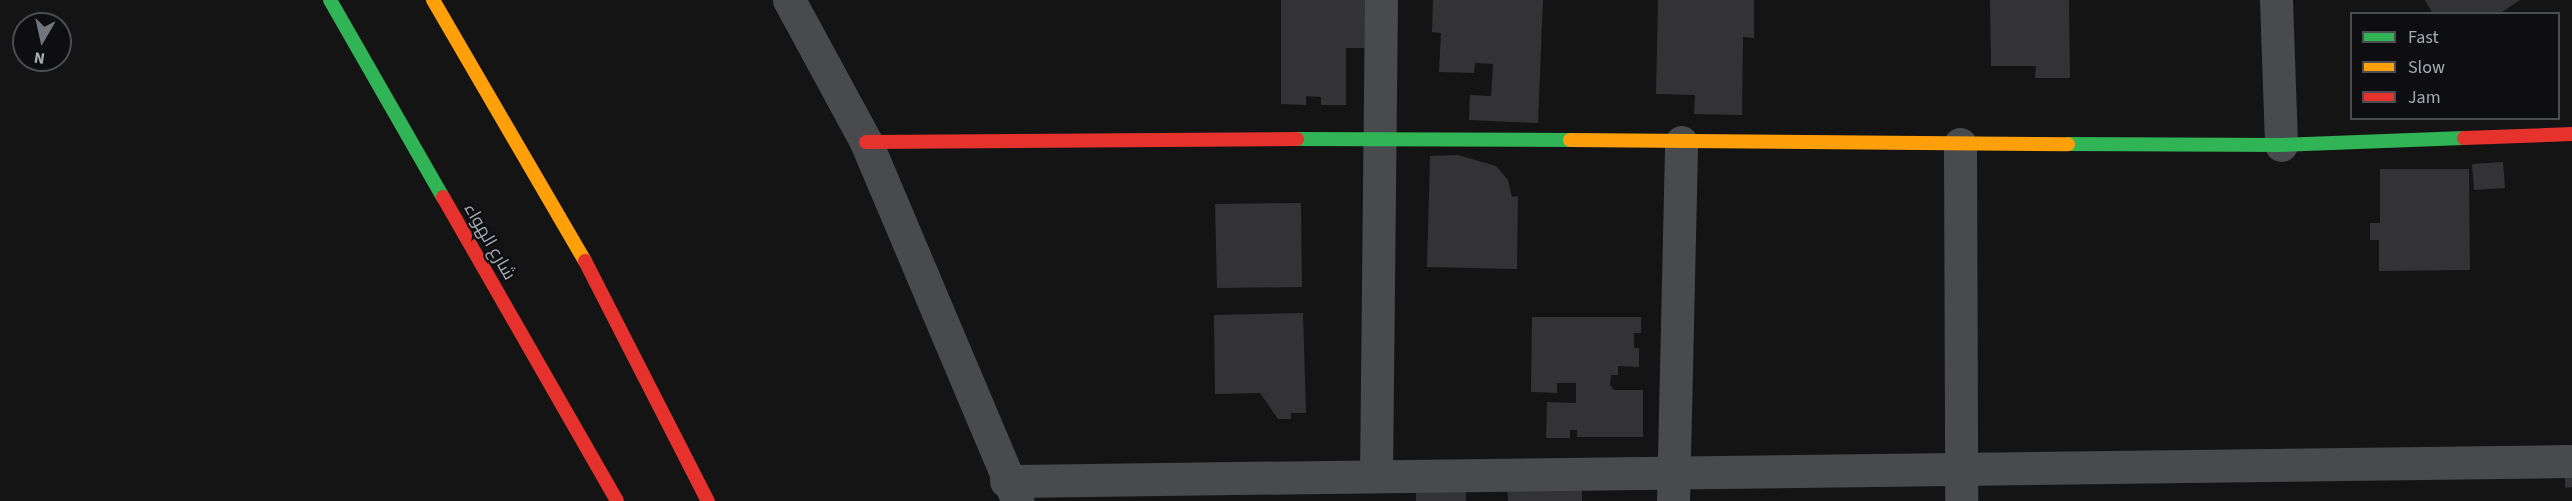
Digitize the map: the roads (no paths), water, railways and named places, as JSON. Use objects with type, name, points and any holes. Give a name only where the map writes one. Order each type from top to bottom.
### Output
[{"type":"street","name":"شارع الهواء","points":[[330,0],[616,501]]},
{"type":"street","points":[[433,0],[580,252],[708,501]]},
{"type":"street","points":[[789,0],[866,142],[1012,491],[1376,477],[1673,487],[1961,469],[2572,461]]},
{"type":"street","points":[[1376,477],[1381,0]]},
{"type":"street","points":[[2276,0],[2281,145]]},
{"type":"street","points":[[866,142],[1380,139],[2281,145],[2572,134]]},
{"type":"street","points":[[1673,487],[1681,142]]},
{"type":"street","points":[[1960,144],[1961,501]]}]
